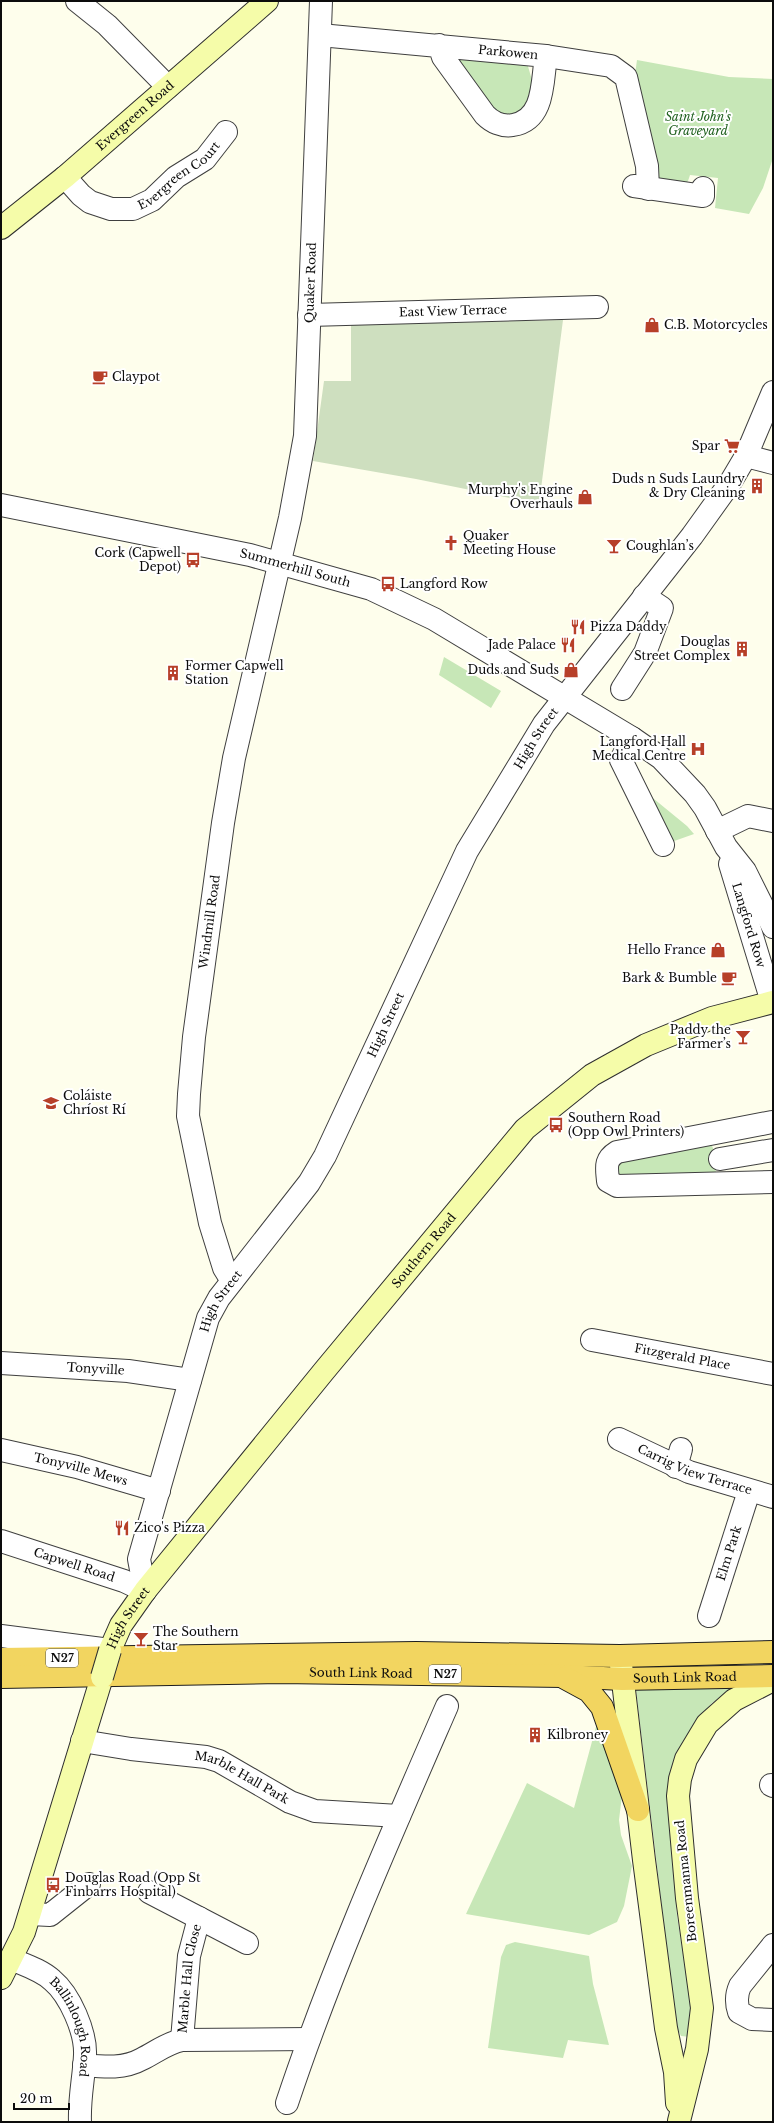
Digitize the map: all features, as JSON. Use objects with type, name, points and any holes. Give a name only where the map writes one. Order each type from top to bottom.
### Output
[{"type":"highway","name":"N27","points":[[1,1659],[416,1653],[620,1656],[773,1652]]},
{"type":"highway","name":"South Link Road","points":[[1,1677],[280,1672],[562,1676],[622,1679],[773,1676]]},
{"type":"highway","name":"N27","points":[[562,1676],[579,1684],[589,1691],[602,1707],[638,1810]]},
{"type":"main road","name":"Evergreen Road","points":[[1,228],[65,176],[267,1]]},
{"type":"main road","name":"Southern Road","points":[[145,1592],[329,1365],[525,1129],[592,1076],[646,1045],[712,1018],[773,1003]]},
{"type":"main road","name":"High Street","points":[[1,1978],[24,1932],[30,1914],[110,1650],[121,1625],[145,1592]]},
{"type":"main road","name":"Boreenmanna Road","points":[[620,1656],[666,2028],[675,2072],[679,2122]]},
{"type":"main road","name":"Boreenmanna Road","points":[[679,2122],[697,2050],[702,2008],[687,1898],[678,1796],[680,1779],[686,1759],[707,1724],[734,1700],[773,1680]]},
{"type":"street","points":[[78,1],[107,25],[168,87]]},
{"type":"street","name":"Quaker Road","points":[[279,562],[290,518],[305,436],[321,1]]},
{"type":"street","name":"Parkowen","points":[[320,35],[439,45],[546,56],[536,111],[523,122],[504,125],[491,121],[484,115],[443,56],[439,45]]},
{"type":"street","points":[[546,56],[611,66],[626,77],[647,166],[641,188],[703,196],[703,188]]},
{"type":"street","name":"Evergreen Court","points":[[65,176],[81,195],[90,202],[110,209],[133,209],[152,200],[176,177],[205,159],[226,132]]},
{"type":"street","name":"East View Terrace","points":[[310,315],[597,307]]},
{"type":"street","name":"High Street","points":[[145,1592],[139,1559],[208,1318],[219,1298],[309,1183],[325,1156],[467,851],[519,763],[564,697],[692,536],[746,456],[773,392]]},
{"type":"street","points":[[746,456],[773,462]]},
{"type":"street","name":"Summerhill South","points":[[1,505],[279,562],[371,589],[409,606],[564,697]]},
{"type":"street","name":"Windmill Road","points":[[232,1281],[224,1268],[210,1223],[188,1116],[189,1094],[194,1037],[223,823],[234,758],[279,562]]},
{"type":"street","points":[[622,689],[645,653],[662,608],[644,596]]},
{"type":"street","name":"Langford Row","points":[[564,697],[662,758],[695,794],[721,839],[745,871],[773,927]]},
{"type":"street","points":[[632,738],[621,760],[663,845]]},
{"type":"street","points":[[721,839],[748,816],[773,821]]},
{"type":"street","name":"Langford Row","points":[[721,839],[773,1003]]},
{"type":"street","points":[[772,1122],[617,1152],[608,1159],[606,1163],[608,1181],[612,1184],[622,1186],[773,1182]]},
{"type":"street","points":[[717,1132],[723,1183]]},
{"type":"street","points":[[720,1158],[773,1150]]},
{"type":"street","name":"Fitzgerald Place","points":[[592,1340],[773,1374]]},
{"type":"street","name":"Tonyville","points":[[1,1363],[128,1371],[190,1380]]},
{"type":"street","name":"Carrig View Terrace","points":[[619,1439],[679,1458],[749,1491],[773,1498]]},
{"type":"street","name":"Tonyville Mews","points":[[1,1450],[77,1467],[159,1491]]},
{"type":"street","name":"Elm Park","points":[[709,1616],[749,1491]]},
{"type":"street","name":"Capwell Road","points":[[1,1541],[124,1580],[145,1592]]},
{"type":"street","points":[[1,1636],[110,1650]]},
{"type":"street","points":[[287,2103],[309,2039],[399,1816],[447,1706]]},
{"type":"street","name":"Marble Hall Park","points":[[82,1741],[131,1749],[206,1757],[219,1761],[290,1802],[315,1811],[399,1816]]},
{"type":"street","points":[[30,1914],[50,1915],[89,1884]]},
{"type":"street","points":[[149,1892],[247,1943]]},
{"type":"street","name":"Marble Hall Close","points":[[182,2040],[189,1956],[199,1918]]},
{"type":"street","points":[[773,1945],[740,1986],[737,1992],[739,2012],[752,2019],[773,2020]]},
{"type":"street","name":"Ballinlough Road","points":[[11,1959],[41,1972],[53,1981],[71,2006],[84,2035],[84,2065],[79,2101],[80,2122]]},
{"type":"street","points":[[84,2065],[107,2067],[128,2065],[165,2046],[182,2040],[309,2039]]},
{"type":"green space","points":[[453,58],[527,63],[532,80],[527,106],[515,116],[495,112]]},
{"type":"green space","name":"Saint John's Graveyard","points":[[637,60],[729,77],[773,79],[773,158],[763,188],[749,214],[715,208],[718,178],[690,175],[688,181],[684,185],[659,180],[634,82]]},
{"type":"green space","points":[[563,320],[539,504],[416,479],[313,461],[324,381],[351,381],[351,325]]},
{"type":"green space","points":[[444,657],[501,691],[491,708],[439,675]]},
{"type":"green space","points":[[632,781],[687,826],[694,834],[663,845]]},
{"type":"green space","points":[[711,1144],[713,1148],[716,1173],[621,1183],[612,1163]]},
{"type":"green space","points":[[736,1688],[712,1703],[697,1721],[679,1753],[671,1822],[677,1916],[685,1966],[692,1991],[691,2037],[681,2036],[676,2026],[636,1690]]},
{"type":"green space","points":[[597,1723],[622,1795],[619,1820],[621,1835],[632,1866],[624,1906],[617,1922],[589,1935],[466,1914],[527,1783],[574,1808]]},
{"type":"green space","points":[[515,1942],[589,1956],[593,1984],[609,2045],[568,2040],[563,2058],[488,2048],[501,1957],[506,1945]]},
{"type":"place","name":"C.B. Motorcycles","points":[[652,325]]},
{"type":"place","name":"Claypot","points":[[100,377]]},
{"type":"place","name":"Spar","points":[[732,446]]},
{"type":"place","name":"Duds n Suds Laundry & Dry Cleaning","points":[[757,486]]},
{"type":"place","name":"Murphy's Engine Overhauls","points":[[585,497]]},
{"type":"place","name":"Quaker Meeting House","points":[[451,543]]},
{"type":"place","name":"Coughlan’s","points":[[614,546]]},
{"type":"place","name":"Cork (Capwell Depot)","points":[[193,560]]},
{"type":"place","name":"Langford Row","points":[[388,584]]},
{"type":"place","name":"Pizza Daddy","points":[[578,627]]},
{"type":"place","name":"Jade Palace","points":[[568,645]]},
{"type":"place","name":"Douglas Street Complex","points":[[742,649]]},
{"type":"place","name":"Duds and Suds","points":[[571,670]]},
{"type":"place","name":"Former Capwell Station","points":[[173,673]]},
{"type":"place","name":"Langford Hall Medical Centre","points":[[698,749]]},
{"type":"place","name":"Hello France","points":[[718,950]]},
{"type":"place","name":"Bark & Bumble","points":[[729,978]]},
{"type":"place","name":"Paddy the Farmer’s","points":[[743,1037]]},
{"type":"place","name":"Coláiste Chríost Rí","points":[[51,1103]]},
{"type":"place","name":"Southern Road (Opp Owl Printers)","points":[[556,1125]]},
{"type":"place","name":"Zico's Pizza","points":[[122,1528]]},
{"type":"place","name":"The Southern Star","points":[[141,1639]]},
{"type":"place","name":"Kilbroney","points":[[535,1735]]},
{"type":"place","name":"Douglas Road (Opp St Finbarrs Hospital)","points":[[53,1885]]}]
